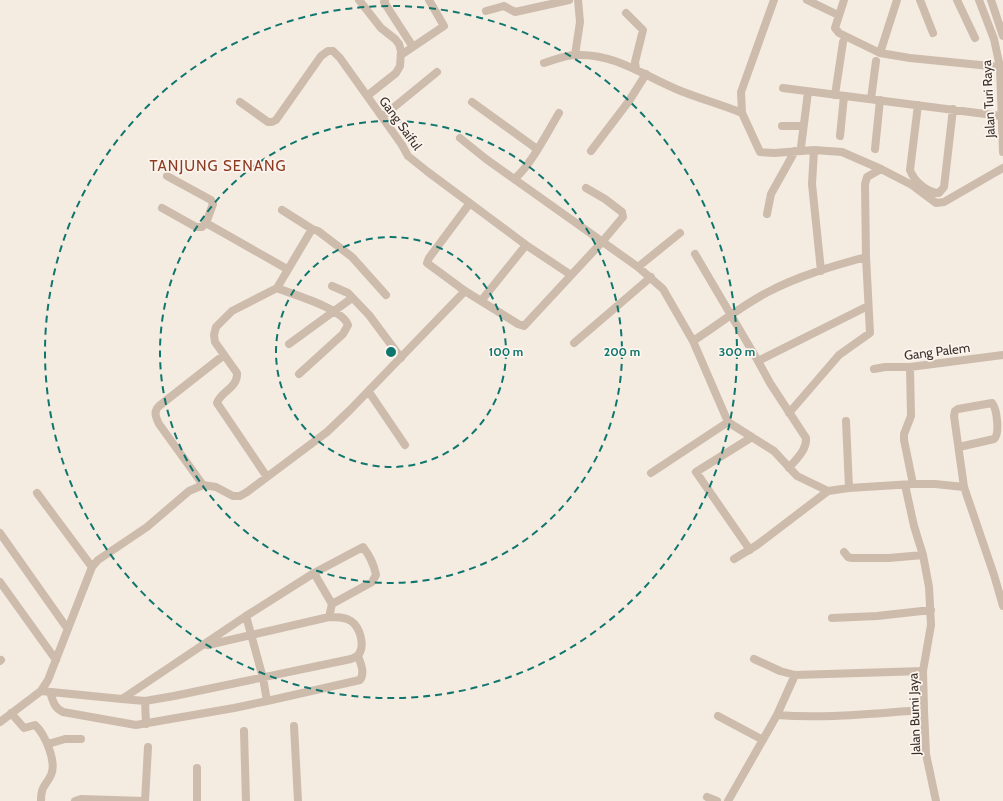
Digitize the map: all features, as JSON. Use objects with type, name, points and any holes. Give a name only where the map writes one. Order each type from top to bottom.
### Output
[{"type":"street","points":[[359,0],[381,28],[395,38],[399,44],[401,54],[400,66],[396,73],[366,96]]},
{"type":"street","points":[[385,0],[384,2],[413,47]]},
{"type":"street","points":[[401,54],[444,26],[429,0]]},
{"type":"street","points":[[486,10],[504,6],[514,12],[569,0]]},
{"type":"street","points":[[575,55],[580,22],[578,0]]},
{"type":"street","points":[[774,0],[741,92],[742,113],[760,152],[774,153],[798,149],[842,152],[881,169],[912,185],[936,203],[944,202],[1003,168]]},
{"type":"street","points":[[807,0],[838,15]]},
{"type":"street","points":[[844,0],[835,28],[839,33],[880,53],[910,58],[1000,67]]},
{"type":"street","points":[[880,53],[897,0]]},
{"type":"street","points":[[920,0],[933,32]]},
{"type":"street","points":[[957,0],[975,38]]},
{"type":"street","name":"Jalan Turi Raya","points":[[979,0],[994,39],[1000,49],[1003,152]]},
{"type":"street","points":[[991,0],[1003,36],[994,39]]},
{"type":"street","points":[[626,13],[643,30],[635,62],[636,69]]},
{"type":"street","points":[[835,95],[843,42]]},
{"type":"street","name":"Gang Saiful","points":[[240,102],[268,122],[276,120],[321,56],[328,51],[333,52],[340,58],[402,145],[408,156],[526,245],[571,275]]},
{"type":"street","points":[[544,63],[558,58],[575,55],[603,57],[636,69],[676,89],[742,113]]},
{"type":"street","points":[[871,99],[876,61]]},
{"type":"street","points":[[382,117],[437,72]]},
{"type":"street","points":[[591,151],[626,106],[646,74]]},
{"type":"street","points":[[783,88],[1001,116]]},
{"type":"street","points":[[766,214],[771,194],[798,149],[804,126],[808,92]]},
{"type":"street","points":[[840,136],[844,96]]},
{"type":"street","points":[[875,149],[880,100]]},
{"type":"street","points":[[472,102],[537,149]]},
{"type":"street","points":[[918,105],[910,170],[918,181],[934,193],[939,193],[944,187],[953,109]]},
{"type":"street","points":[[514,179],[519,176],[526,166],[559,113]]},
{"type":"street","points":[[782,126],[804,126]]},
{"type":"street","points":[[460,138],[486,160],[651,277],[663,289],[692,341],[728,422],[774,451],[797,476],[828,491]]},
{"type":"street","points":[[814,150],[812,184],[821,271]]},
{"type":"street","points":[[789,413],[836,358],[870,332],[864,184],[867,177],[881,169]]},
{"type":"street","points":[[162,208],[196,227],[202,227],[206,223],[213,204],[211,200],[167,176]]},
{"type":"street","points":[[470,203],[427,260],[427,264],[465,291],[518,324],[524,326],[622,219],[622,212],[606,199],[586,188]]},
{"type":"street","points":[[282,210],[318,231],[352,257],[386,295]]},
{"type":"street","points":[[206,223],[287,269]]},
{"type":"street","points":[[267,476],[216,403],[218,399],[235,383],[237,373],[215,342],[214,335],[216,327],[232,311],[277,288],[312,228]]},
{"type":"street","points":[[638,268],[680,233]]},
{"type":"street","points":[[481,300],[526,245]]},
{"type":"street","points":[[695,254],[770,383],[806,440],[804,450],[789,468]]},
{"type":"street","points":[[692,341],[768,292],[821,271],[866,257]]},
{"type":"street","points":[[574,343],[651,277]]},
{"type":"street","points":[[332,286],[348,293],[369,315],[401,358]]},
{"type":"street","points":[[277,288],[334,310],[346,321],[348,325],[343,334],[299,374]]},
{"type":"street","points":[[0,722],[41,691],[48,680],[92,567],[98,560],[147,527],[189,491],[202,485],[216,487],[233,496],[240,496],[327,432],[369,392],[465,291]]},
{"type":"street","points":[[289,344],[352,298]]},
{"type":"street","points":[[758,361],[868,306]]},
{"type":"street","points":[[202,485],[159,424],[155,411],[158,406],[224,355]]},
{"type":"street","name":"Gang Palem","points":[[874,369],[886,367],[910,368],[1003,355]]},
{"type":"street","name":"Jalan Bumi Jaya","points":[[910,368],[911,416],[904,434],[904,440],[914,526],[929,587],[931,625],[923,671],[924,710],[926,754],[936,801]]},
{"type":"street","points":[[369,392],[406,446]]},
{"type":"street","points":[[959,447],[996,438],[998,433],[997,422],[995,406],[992,403],[956,410],[954,416],[964,487],[1003,606]]},
{"type":"street","points":[[846,421],[849,488]]},
{"type":"street","points":[[651,473],[728,422]]},
{"type":"street","points":[[750,550],[696,472],[752,437]]},
{"type":"street","points":[[734,559],[750,550],[828,491],[849,488],[935,484],[964,487]]},
{"type":"street","points":[[37,493],[92,567]]},
{"type":"street","points":[[0,533],[67,628]]},
{"type":"street","points":[[122,699],[246,616],[314,573],[363,547],[369,554],[374,564],[376,575],[372,582],[332,604]]},
{"type":"street","points":[[844,552],[848,557],[852,558],[889,558],[922,555]]},
{"type":"street","points":[[314,573],[332,604],[329,616]]},
{"type":"street","points":[[0,582],[56,660]]},
{"type":"street","points":[[832,618],[877,616],[931,610]]},
{"type":"street","points":[[246,616],[263,678],[267,701]]},
{"type":"street","points":[[41,691],[145,701],[351,659],[358,656],[361,650],[358,628],[351,621],[341,617],[329,616],[203,646]]},
{"type":"street","points":[[50,692],[54,705],[58,710],[63,712],[136,725],[146,724],[234,708],[360,680],[362,672],[358,656]]},
{"type":"street","points":[[754,659],[780,671],[795,675],[923,671]]},
{"type":"street","points":[[728,801],[777,715],[795,675]]},
{"type":"street","points":[[145,701],[146,724]]},
{"type":"street","points":[[777,715],[795,717],[828,716],[924,710]]},
{"type":"street","points":[[11,714],[24,728],[35,726],[39,729],[48,744],[53,768],[52,774],[41,792],[41,801]]},
{"type":"street","points":[[718,716],[763,740]]},
{"type":"street","points":[[294,726],[298,801]]},
{"type":"street","points":[[244,731],[246,801]]},
{"type":"street","points":[[48,744],[65,739],[81,739]]},
{"type":"street","points":[[75,801],[82,799],[145,801],[148,747]]},
{"type":"street","points":[[197,768],[197,801]]},
{"type":"street","points":[[706,797],[717,801]]},
{"type":"district","name":"TANJUNG SENANG","points":[[218,166]]}]
